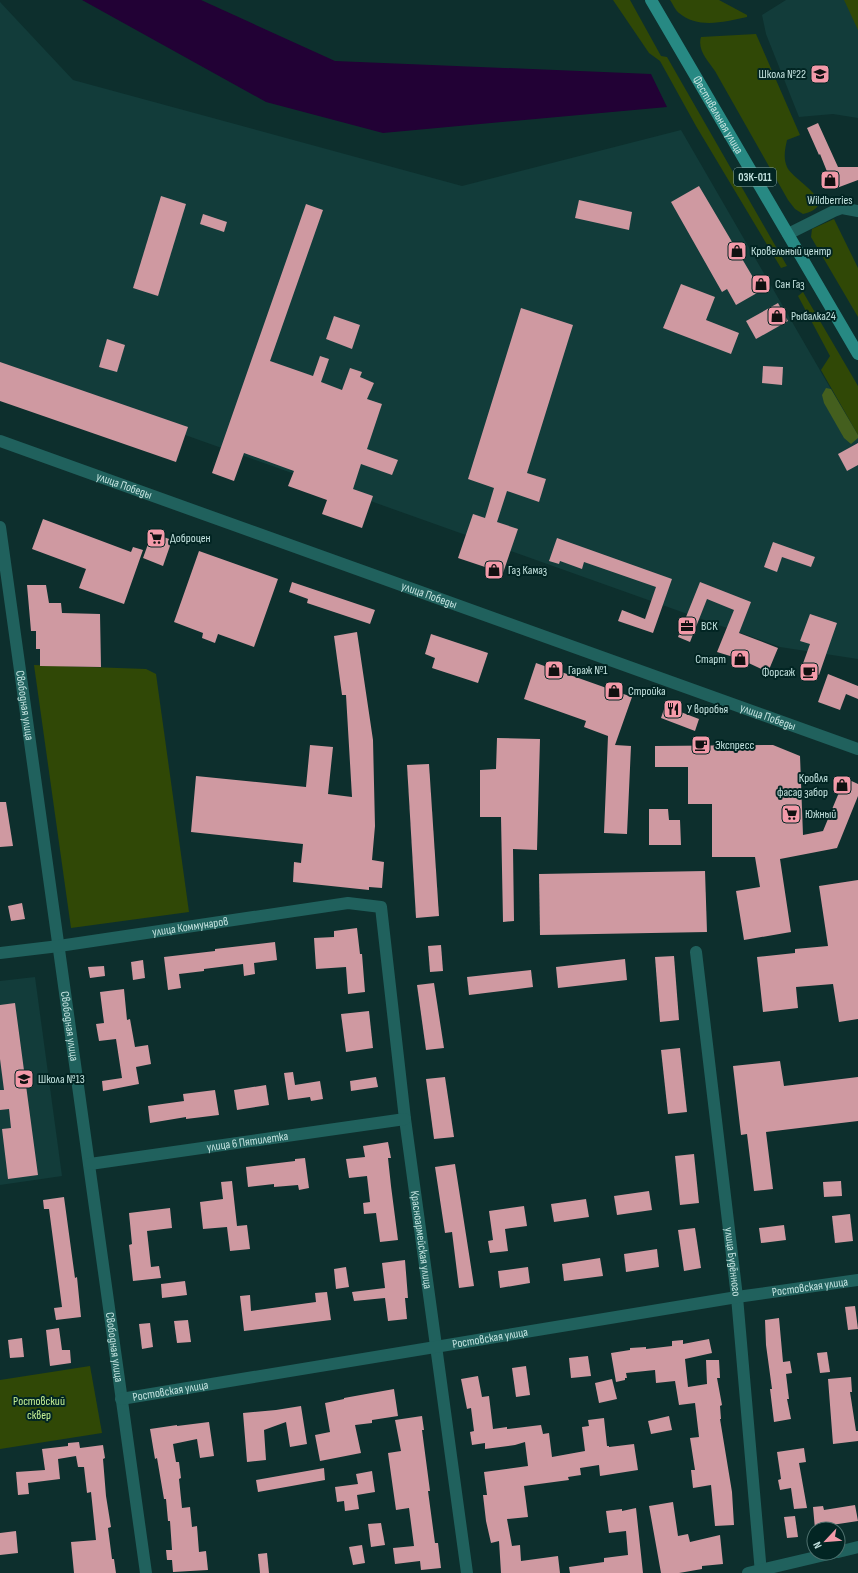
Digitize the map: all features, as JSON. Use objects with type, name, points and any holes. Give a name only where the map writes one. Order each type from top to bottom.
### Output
[{"type":"main road","name":"Фестивальная улица","points":[[651,0],[858,354]]},
{"type":"street","points":[[788,234],[842,208],[858,211]]},
{"type":"street","name":"улица Победы","points":[[0,442],[327,557],[596,656],[858,749]]},
{"type":"street","name":"Свободная улица","points":[[0,527],[146,1573]]},
{"type":"street","name":"улица Коммунаров","points":[[0,953],[59,946],[348,903],[381,907]]},
{"type":"street","name":"Красноармейская улица","points":[[381,907],[405,1119],[467,1573]]},
{"type":"street","name":"улица Будённого","points":[[696,952],[737,1297],[761,1572]]},
{"type":"street","name":"улица 6 Пятилетка","points":[[90,1164],[405,1119]]},
{"type":"street","name":"Ростовская улица","points":[[122,1398],[737,1297],[858,1280]]},
{"type":"street","points":[[846,1550],[858,1547]]},
{"type":"street","points":[[748,1573],[761,1572],[806,1560]]},
{"type":"shaded area","points":[[82,0],[201,0],[335,61],[651,74],[667,107],[383,133],[266,102]]},
{"type":"shaded area","name":"Школа №22","points":[[786,0],[858,0],[858,118],[833,114],[799,117],[766,34],[762,15]]},
{"type":"shaded area","points":[[0,2],[73,80],[462,186],[681,130],[858,436],[858,659],[780,647],[0,369]]},
{"type":"shaded area","name":"Школа №13","points":[[35,977],[62,1176],[0,1185],[0,981]]},
{"type":"green space","points":[[613,0],[630,0],[661,56],[667,57],[787,266],[781,268],[696,126],[660,61],[649,53]]},
{"type":"green space","points":[[670,0],[719,0],[747,15],[747,17],[729,21],[703,23],[686,18],[675,9]]},
{"type":"green space","points":[[844,0],[858,0],[858,30],[845,2]]},
{"type":"green space","points":[[756,34],[800,135],[787,140],[785,157],[787,167],[791,173],[817,198],[818,204],[814,210],[803,214],[795,209],[788,200],[715,71],[704,55],[700,42],[701,37]]},
{"type":"green space","points":[[834,219],[858,268],[858,317],[811,237],[812,229]]},
{"type":"green space","points":[[803,292],[858,386],[858,435],[821,370],[830,356],[798,296]]},
{"type":"green space","points":[[826,388],[831,389],[858,435],[858,438],[851,444],[844,438],[824,403],[822,395]]},
{"type":"green space","points":[[34,665],[146,669],[156,674],[189,912],[71,928]]},
{"type":"green space","name":"Ростовский сквер","points":[[90,1366],[102,1433],[0,1449],[0,1380]]},
{"type":"building","points":[[818,123],[838,167],[858,167],[858,180],[834,189],[820,154],[819,155],[807,128]]},
{"type":"building","points":[[699,186],[754,279],[757,277],[764,289],[736,305],[727,289],[722,292],[671,202]]},
{"type":"building","points":[[161,196],[186,204],[158,296],[133,288]]},
{"type":"building","points":[[579,200],[632,212],[629,230],[575,218]]},
{"type":"building","points":[[306,204],[323,210],[270,361],[313,376],[320,356],[329,359],[321,382],[342,390],[350,368],[362,372],[360,377],[374,383],[367,399],[382,404],[367,449],[398,460],[392,475],[361,464],[353,489],[373,496],[362,528],[322,514],[327,500],[288,486],[294,471],[244,453],[234,481],[212,473]]},
{"type":"building","points":[[203,214],[227,222],[224,232],[200,224]]},
{"type":"building","points":[[681,284],[715,297],[706,320],[739,333],[731,354],[663,328]]},
{"type":"building","points":[[778,303],[788,321],[756,339],[746,321]]},
{"type":"building","points":[[521,308],[573,325],[527,473],[546,479],[539,502],[507,491],[497,522],[518,529],[503,573],[458,558],[473,514],[485,518],[494,488],[468,479]]},
{"type":"building","points":[[334,316],[360,325],[352,349],[326,339]]},
{"type":"building","points":[[107,339],[125,345],[117,372],[99,367]]},
{"type":"building","points":[[0,362],[188,427],[176,462],[0,401]]},
{"type":"building","points":[[763,366],[783,367],[782,385],[762,383]]},
{"type":"building","points":[[858,443],[858,465],[847,471],[838,454]]},
{"type":"building","points":[[43,519],[131,552],[133,547],[143,550],[124,604],[79,588],[86,569],[32,549]]},
{"type":"building","points":[[152,533],[172,540],[163,566],[143,558]]},
{"type":"building","points":[[557,538],[672,579],[653,633],[618,621],[622,610],[645,619],[656,587],[584,562],[582,569],[560,561],[559,564],[549,561]]},
{"type":"building","points":[[773,542],[815,557],[811,567],[782,557],[777,572],[764,567]]},
{"type":"building","points":[[199,551],[278,579],[254,647],[218,634],[215,643],[202,638],[203,633],[174,622]]},
{"type":"building","points":[[292,582],[375,610],[370,624],[307,603],[308,599],[289,592]]},
{"type":"building","points":[[700,582],[751,602],[739,633],[778,648],[768,672],[740,659],[717,652],[734,610],[707,599],[690,642],[678,637]]},
{"type":"building","points":[[27,585],[46,585],[49,603],[61,603],[62,613],[100,614],[101,667],[40,666],[40,649],[36,649],[36,631],[31,631]]},
{"type":"building","points":[[810,614],[837,623],[819,675],[801,669],[810,644],[800,641]]},
{"type":"building","points":[[357,632],[373,740],[375,826],[372,860],[384,862],[382,888],[369,887],[369,890],[293,882],[294,862],[301,863],[303,844],[191,832],[196,776],[306,787],[310,745],[333,747],[328,794],[352,797],[346,695],[342,695],[334,636]]},
{"type":"building","points":[[431,634],[488,653],[478,683],[432,668],[435,658],[425,654]]},
{"type":"building","points":[[536,663],[632,697],[615,745],[631,746],[627,834],[604,833],[608,736],[584,727],[586,721],[524,699]]},
{"type":"building","points":[[828,674],[858,686],[858,699],[846,694],[840,710],[818,702]]},
{"type":"building","points":[[665,706],[699,719],[695,731],[661,718]]},
{"type":"building","points":[[497,738],[540,739],[537,850],[513,849],[514,921],[503,922],[501,817],[480,817],[480,770],[496,769]]},
{"type":"building","points":[[773,745],[800,756],[803,835],[823,831],[845,778],[858,784],[858,796],[837,848],[780,859],[791,932],[744,940],[736,891],[760,887],[755,857],[712,857],[712,804],[688,804],[688,767],[655,767],[655,746]]},
{"type":"building","points":[[429,764],[439,916],[416,918],[407,765]]},
{"type":"building","points":[[0,802],[6,802],[13,846],[0,847]]},
{"type":"building","points":[[649,809],[668,809],[669,820],[680,820],[681,845],[649,845]]},
{"type":"building","points":[[705,871],[707,932],[540,935],[539,874]]},
{"type":"building","points":[[858,880],[858,1019],[839,1022],[833,984],[796,987],[798,1008],[763,1012],[757,957],[795,953],[795,949],[828,946],[819,886]]},
{"type":"building","points":[[22,903],[25,919],[11,921],[8,906]]},
{"type":"building","points":[[357,928],[360,954],[362,954],[365,992],[348,994],[346,967],[316,969],[314,938],[334,937],[334,931]]},
{"type":"building","points":[[275,942],[277,960],[254,963],[255,974],[244,976],[243,964],[204,969],[204,971],[179,974],[181,988],[168,990],[164,957]]},
{"type":"building","points":[[441,945],[443,971],[430,972],[428,946]]},
{"type":"building","points":[[674,956],[679,1020],[660,1022],[655,957]]},
{"type":"building","points":[[625,959],[627,980],[558,988],[556,967]]},
{"type":"building","points":[[143,960],[145,978],[133,980],[131,962]]},
{"type":"building","points":[[104,966],[105,976],[90,978],[88,967]]},
{"type":"building","points":[[531,970],[533,987],[469,995],[467,977]]},
{"type":"building","points":[[434,983],[444,1048],[426,1050],[417,985]]},
{"type":"building","points":[[124,989],[127,1020],[130,1019],[135,1047],[148,1045],[151,1064],[136,1067],[139,1084],[103,1091],[102,1081],[122,1078],[116,1039],[99,1041],[96,1024],[104,1023],[100,992]]},
{"type":"building","points":[[15,1003],[38,1175],[8,1179],[2,1129],[11,1128],[9,1109],[0,1110],[0,1090],[4,1090],[0,1059],[0,1005]]},
{"type":"building","points":[[369,1011],[373,1048],[346,1052],[341,1014]]},
{"type":"building","points":[[680,1048],[687,1112],[668,1114],[661,1050]]},
{"type":"building","points":[[780,1061],[784,1086],[858,1077],[858,1121],[766,1132],[773,1189],[754,1191],[747,1134],[741,1135],[733,1066]]},
{"type":"building","points":[[293,1072],[295,1085],[320,1081],[323,1099],[311,1101],[310,1097],[288,1100],[284,1073]]},
{"type":"building","points":[[376,1077],[378,1087],[351,1091],[350,1081]]},
{"type":"building","points":[[445,1077],[454,1137],[434,1139],[426,1079]]},
{"type":"building","points":[[266,1085],[269,1105],[237,1110],[234,1090]]},
{"type":"building","points":[[215,1090],[219,1115],[186,1119],[186,1117],[150,1123],[148,1106],[184,1101],[183,1094]]},
{"type":"building","points":[[388,1142],[391,1158],[388,1158],[398,1240],[380,1242],[376,1213],[364,1214],[363,1203],[370,1202],[367,1176],[349,1178],[346,1159],[365,1157],[363,1146]]},
{"type":"building","points":[[694,1154],[699,1203],[680,1205],[675,1156]]},
{"type":"building","points":[[305,1158],[309,1188],[299,1190],[298,1185],[274,1187],[274,1184],[248,1187],[246,1167],[295,1161],[295,1159]]},
{"type":"building","points":[[455,1164],[474,1286],[459,1288],[452,1232],[445,1233],[435,1167]]},
{"type":"building","points":[[232,1181],[237,1226],[247,1225],[250,1249],[230,1251],[227,1227],[203,1229],[200,1202],[223,1199],[221,1182]]},
{"type":"building","points":[[841,1181],[842,1196],[824,1197],[823,1182]]},
{"type":"building","points":[[649,1191],[652,1210],[617,1215],[614,1196]]},
{"type":"building","points":[[64,1197],[75,1278],[77,1277],[81,1317],[56,1320],[54,1308],[62,1307],[49,1209],[44,1209],[43,1200]]},
{"type":"building","points":[[586,1199],[589,1217],[554,1222],[551,1204]]},
{"type":"building","points":[[524,1206],[527,1226],[505,1229],[508,1251],[490,1253],[488,1241],[493,1240],[489,1211]]},
{"type":"building","points":[[170,1208],[172,1228],[147,1231],[151,1267],[159,1266],[161,1278],[133,1281],[129,1245],[132,1244],[129,1213]]},
{"type":"building","points":[[850,1214],[853,1241],[835,1243],[832,1216]]},
{"type":"building","points":[[784,1225],[786,1240],[761,1243],[759,1228]]},
{"type":"building","points":[[695,1228],[701,1268],[684,1271],[678,1230]]},
{"type":"building","points":[[657,1249],[659,1267],[626,1272],[624,1254]]},
{"type":"building","points":[[600,1258],[603,1276],[564,1281],[562,1264]]},
{"type":"building","points":[[405,1260],[408,1298],[405,1298],[407,1319],[388,1321],[385,1298],[354,1301],[352,1292],[385,1288],[382,1263]]},
{"type":"building","points":[[346,1267],[349,1287],[336,1289],[334,1269]]},
{"type":"building","points":[[528,1267],[530,1283],[500,1288],[498,1271]]},
{"type":"building","points":[[185,1281],[187,1295],[162,1298],[161,1284]]},
{"type":"building","points":[[327,1292],[331,1320],[244,1331],[240,1296],[250,1295],[251,1311],[316,1302],[315,1293]]},
{"type":"building","points":[[855,1306],[858,1329],[848,1330],[845,1307]]},
{"type":"building","points":[[779,1318],[783,1362],[790,1361],[792,1373],[786,1374],[789,1399],[787,1399],[791,1419],[774,1422],[770,1389],[772,1389],[766,1345],[765,1320]]},
{"type":"building","points":[[188,1320],[191,1342],[177,1343],[174,1321]]},
{"type":"building","points":[[150,1323],[153,1347],[142,1349],[139,1324]]},
{"type":"building","points":[[59,1328],[62,1350],[70,1350],[71,1363],[50,1366],[46,1330]]},
{"type":"building","points":[[22,1338],[24,1357],[10,1358],[8,1340]]},
{"type":"building","points":[[709,1339],[712,1353],[685,1359],[688,1387],[707,1384],[706,1360],[719,1360],[720,1378],[717,1378],[722,1405],[720,1406],[720,1419],[732,1492],[734,1525],[715,1526],[711,1485],[693,1488],[691,1470],[695,1470],[690,1438],[699,1437],[695,1403],[679,1405],[675,1381],[656,1383],[655,1370],[626,1373],[627,1378],[625,1378],[625,1380],[616,1382],[611,1353],[630,1350],[630,1348],[646,1347],[646,1349],[672,1346],[672,1341],[683,1340],[683,1344]]},
{"type":"building","points":[[827,1352],[830,1372],[820,1373],[817,1353]]},
{"type":"building","points":[[588,1356],[591,1376],[571,1378],[569,1358]]},
{"type":"building","points":[[526,1366],[530,1395],[516,1397],[512,1368]]},
{"type":"building","points":[[478,1376],[482,1397],[489,1396],[493,1429],[541,1425],[543,1434],[549,1433],[552,1457],[585,1451],[582,1427],[589,1426],[588,1420],[604,1418],[607,1446],[634,1444],[638,1470],[600,1476],[599,1465],[580,1468],[581,1475],[568,1477],[569,1480],[524,1486],[528,1517],[507,1519],[512,1546],[520,1545],[521,1561],[558,1556],[560,1573],[501,1573],[499,1541],[491,1543],[486,1521],[483,1495],[487,1495],[484,1472],[528,1466],[525,1442],[515,1445],[485,1449],[485,1443],[472,1445],[470,1432],[474,1431],[471,1408],[467,1409],[461,1379]]},
{"type":"building","points":[[851,1377],[852,1392],[850,1392],[856,1431],[858,1431],[858,1441],[833,1444],[828,1379]]},
{"type":"building","points":[[612,1379],[617,1399],[599,1403],[595,1383]]},
{"type":"building","points":[[394,1389],[398,1416],[372,1420],[372,1423],[355,1425],[361,1453],[320,1461],[315,1435],[330,1432],[325,1403]]},
{"type":"building","points":[[301,1406],[307,1444],[290,1447],[286,1422],[264,1430],[266,1460],[247,1462],[243,1413]]},
{"type":"building","points":[[422,1416],[424,1430],[422,1430],[430,1491],[428,1491],[435,1543],[438,1543],[441,1568],[421,1570],[420,1561],[395,1564],[393,1548],[414,1546],[409,1508],[396,1510],[388,1453],[401,1451],[395,1420]]},
{"type":"building","points":[[669,1416],[672,1430],[651,1434],[648,1421]]},
{"type":"building","points":[[209,1422],[214,1456],[200,1458],[197,1439],[173,1444],[176,1462],[179,1462],[182,1508],[190,1507],[192,1527],[197,1526],[199,1552],[206,1551],[208,1570],[173,1572],[172,1560],[167,1560],[166,1550],[172,1550],[170,1521],[168,1521],[166,1499],[164,1499],[150,1429]]},
{"type":"building","points":[[79,1442],[80,1448],[103,1445],[105,1458],[103,1459],[106,1496],[111,1527],[108,1528],[112,1559],[114,1559],[116,1573],[74,1573],[71,1542],[96,1540],[91,1492],[87,1493],[84,1467],[78,1467],[76,1456],[58,1459],[60,1479],[28,1483],[29,1494],[18,1495],[16,1472],[45,1470],[42,1449],[68,1446],[68,1443]]},
{"type":"building","points":[[804,1448],[806,1462],[799,1463],[807,1508],[794,1509],[791,1488],[780,1490],[778,1480],[781,1479],[777,1452]]},
{"type":"building","points":[[324,1468],[325,1480],[258,1492],[256,1480]]},
{"type":"building","points":[[372,1471],[375,1492],[357,1495],[359,1509],[345,1511],[344,1501],[337,1502],[335,1487],[358,1484],[356,1474]]},
{"type":"building","points":[[673,1502],[678,1536],[688,1534],[690,1542],[720,1535],[723,1564],[702,1566],[702,1569],[679,1573],[661,1573],[649,1506]]},
{"type":"building","points":[[855,1505],[858,1521],[846,1523],[846,1521],[814,1521],[813,1507],[823,1506],[824,1510]]},
{"type":"building","points":[[636,1508],[643,1573],[570,1573],[569,1567],[604,1562],[604,1558],[628,1555],[626,1531],[609,1533],[606,1511],[622,1509],[622,1511]]},
{"type":"building","points":[[795,1516],[798,1537],[787,1538],[784,1517]]},
{"type":"building","points":[[381,1523],[385,1545],[371,1547],[368,1524]]},
{"type":"building","points":[[16,1531],[18,1553],[0,1555],[0,1533]]},
{"type":"building","points":[[362,1545],[365,1563],[353,1565],[349,1547]]},
{"type":"building","points":[[267,1553],[269,1573],[260,1573],[258,1554]]},
{"type":"place","name":"Школа №22","points":[[820,74]]},
{"type":"place","name":"Wildberries","points":[[830,180]]},
{"type":"place","name":"Кровельный центр","points":[[737,251]]},
{"type":"place","name":"Сан Газ","points":[[761,284]]},
{"type":"place","name":"Рыбалка24","points":[[777,316]]},
{"type":"place","name":"Доброцен","points":[[156,538]]},
{"type":"place","name":"Газ Камаз","points":[[494,570]]},
{"type":"place","name":"ВСК","points":[[687,626]]},
{"type":"place","name":"Старт","points":[[740,659]]},
{"type":"place","name":"Гараж №1","points":[[554,670]]},
{"type":"place","name":"Форсаж","points":[[809,672]]},
{"type":"place","name":"Стройка","points":[[614,691]]},
{"type":"place","name":"У воробья","points":[[673,709]]},
{"type":"place","name":"Экспресс","points":[[701,745]]},
{"type":"place","name":"Кровля фасад забор","points":[[842,785]]},
{"type":"place","name":"Южный","points":[[791,814]]},
{"type":"place","name":"Школа №13","points":[[24,1079]]}]
